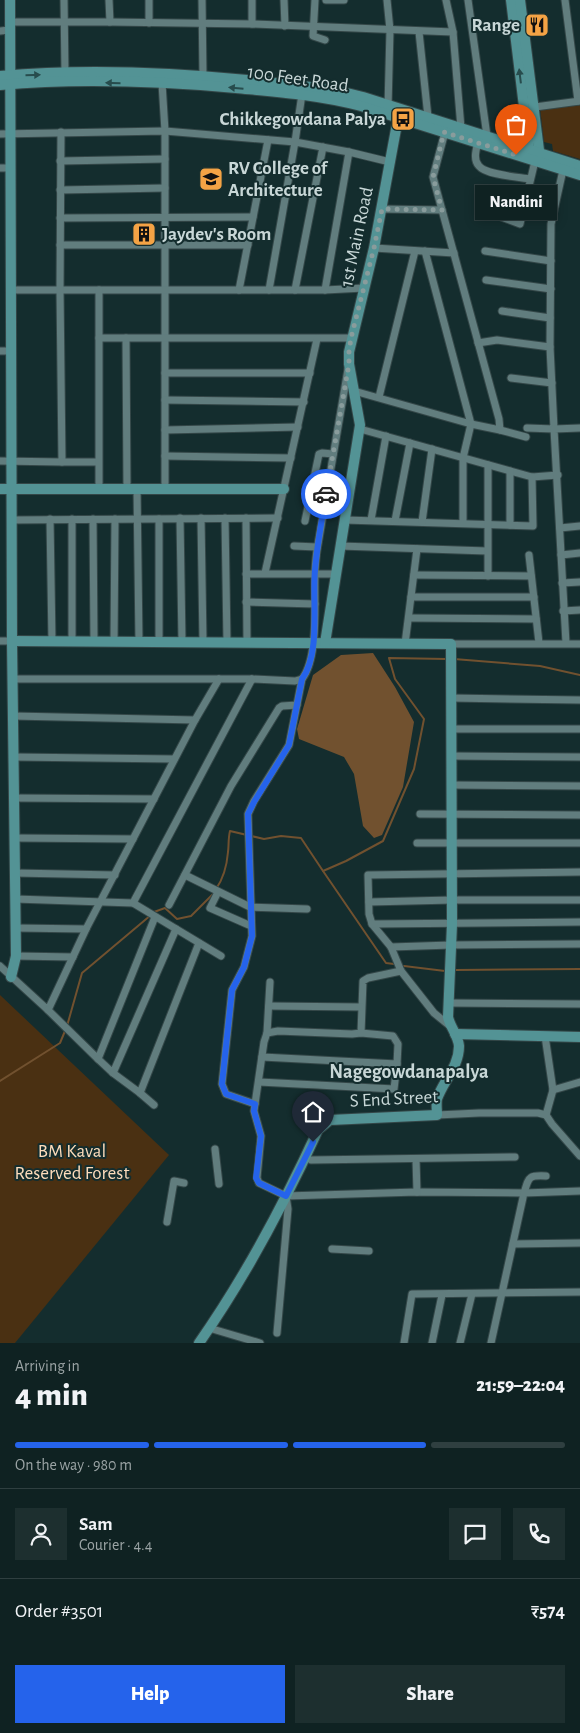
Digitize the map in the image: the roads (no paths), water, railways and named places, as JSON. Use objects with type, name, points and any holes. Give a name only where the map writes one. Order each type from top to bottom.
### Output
[{"type":"street","points":[[10,0],[6,28],[11,133],[12,290],[5,351],[12,489],[16,956],[11,977]]},
{"type":"street","points":[[64,0],[65,73]]},
{"type":"street","points":[[109,0],[110,22]]},
{"type":"street","points":[[149,0],[149,23]]},
{"type":"street","points":[[202,0],[203,76]]},
{"type":"street","points":[[252,0],[252,24]]},
{"type":"street","points":[[284,0],[285,26]]},
{"type":"street","points":[[315,0],[314,36],[325,40]]},
{"type":"street","points":[[326,0],[344,0]]},
{"type":"street","points":[[387,0],[393,112]]},
{"type":"street","points":[[446,0],[453,32],[461,128]]},
{"type":"street","points":[[468,0],[487,136]]},
{"type":"street","points":[[488,212],[519,224],[521,223],[535,157],[535,106],[520,34],[510,0]]},
{"type":"street","points":[[520,0],[520,34],[535,157]]},
{"type":"street","points":[[535,106],[579,101],[565,0]]},
{"type":"street","points":[[6,28],[64,21],[252,24],[453,32]]},
{"type":"street","points":[[419,32],[428,117]]},
{"type":"street","name":"100 Feet Road","points":[[0,85],[7,79],[65,73],[203,76],[303,85],[363,97],[393,112],[444,132],[478,142],[535,157],[580,166]]},
{"type":"street","name":"100 Feet Road","points":[[7,79],[65,82],[162,83],[302,94],[336,99],[393,112],[428,117],[487,136],[563,170],[580,175]]},
{"type":"street","points":[[162,83],[165,131],[165,488]]},
{"type":"street","points":[[269,290],[302,94]]},
{"type":"street","name":"1st Main Road","points":[[325,643],[360,429],[349,364],[349,352],[382,209],[390,162],[393,112]]},
{"type":"street","points":[[0,134],[165,131],[295,142],[323,146],[390,162]]},
{"type":"street","points":[[60,132],[62,462]]},
{"type":"street","points":[[444,132],[433,177],[500,430]]},
{"type":"street","points":[[239,290],[268,140]]},
{"type":"street","points":[[478,142],[476,159],[479,166],[489,171],[530,179]]},
{"type":"street","points":[[295,290],[323,146]]},
{"type":"street","points":[[325,290],[349,152]]},
{"type":"street","points":[[60,161],[165,159]]},
{"type":"street","points":[[0,168],[11,168]]},
{"type":"street","points":[[563,170],[551,224],[550,347],[566,644]]},
{"type":"street","points":[[60,190],[165,188]]},
{"type":"street","points":[[506,192],[525,198]]},
{"type":"street","points":[[382,209],[442,210]]},
{"type":"street","points":[[60,218],[253,217]]},
{"type":"street","points":[[60,245],[248,245]]},
{"type":"street","points":[[374,248],[454,253]]},
{"type":"street","points":[[379,397],[415,251]]},
{"type":"street","points":[[425,251],[471,424],[463,458],[463,523]]},
{"type":"street","points":[[485,251],[551,261]]},
{"type":"street","points":[[486,280],[551,289]]},
{"type":"street","points":[[12,290],[325,290],[364,288]]},
{"type":"street","points":[[99,290],[99,488]]},
{"type":"street","points":[[502,311],[550,318]]},
{"type":"street","points":[[99,338],[351,338]]},
{"type":"street","points":[[126,338],[132,488],[138,519],[139,642]]},
{"type":"street","points":[[266,573],[318,339]]},
{"type":"street","points":[[478,343],[496,340],[550,347]]},
{"type":"street","points":[[255,1104],[226,1094],[222,1084],[232,990],[244,967],[252,936],[248,814],[289,745],[302,679],[307,673],[313,643],[317,547],[349,364]]},
{"type":"street","points":[[165,373],[310,373]]},
{"type":"street","points":[[511,378],[552,383]]},
{"type":"street","points":[[354,391],[471,424],[526,437]]},
{"type":"street","points":[[165,400],[304,402]]},
{"type":"street","points":[[165,430],[298,427]]},
{"type":"street","points":[[527,428],[580,428]]},
{"type":"street","points":[[360,429],[532,477],[558,475]]},
{"type":"street","points":[[371,520],[386,436]]},
{"type":"street","points":[[395,521],[410,443]]},
{"type":"street","points":[[422,522],[432,449]]},
{"type":"street","points":[[305,521],[319,454],[333,454]]},
{"type":"street","points":[[165,456],[291,458]]},
{"type":"street","points":[[0,461],[98,462]]},
{"type":"street","points":[[488,465],[488,576]]},
{"type":"street","points":[[510,471],[510,525]]},
{"type":"street","points":[[345,520],[533,526],[532,477]]},
{"type":"street","points":[[0,489],[165,488],[284,490]]},
{"type":"street","points":[[159,518],[160,642]]},
{"type":"street","points":[[180,518],[182,642]]},
{"type":"street","points":[[201,518],[203,642]]},
{"type":"street","points":[[225,518],[227,642]]},
{"type":"street","points":[[246,518],[246,642]]},
{"type":"street","points":[[12,520],[278,518]]},
{"type":"street","points":[[50,519],[52,642]]},
{"type":"street","points":[[72,519],[72,642]]},
{"type":"street","points":[[93,519],[94,642]]},
{"type":"street","points":[[114,642],[115,519]]},
{"type":"street","points":[[560,528],[580,526]]},
{"type":"street","points":[[294,546],[317,547]]},
{"type":"street","points":[[340,546],[488,551]]},
{"type":"street","points":[[406,644],[417,549]]},
{"type":"street","points":[[561,555],[580,553]]},
{"type":"street","points":[[528,555],[539,643]]},
{"type":"street","points":[[246,574],[336,574]]},
{"type":"street","points":[[414,575],[531,576]]},
{"type":"street","points":[[562,583],[580,582]]},
{"type":"street","points":[[411,598],[534,597]]},
{"type":"street","points":[[246,602],[315,604]]},
{"type":"street","points":[[563,611],[580,610]]},
{"type":"street","points":[[408,618],[536,619]]},
{"type":"street","points":[[0,641],[580,644]]},
{"type":"street","points":[[451,644],[452,924],[449,1002],[452,1030]]},
{"type":"street","points":[[13,678],[252,679],[295,681],[302,679]]},
{"type":"street","points":[[48,1010],[86,929],[194,720],[219,679]]},
{"type":"street","points":[[133,903],[252,679]]},
{"type":"street","points":[[451,698],[580,700]]},
{"type":"street","points":[[169,905],[231,786],[279,708],[282,706],[297,706]]},
{"type":"street","points":[[13,716],[194,720]]},
{"type":"street","points":[[451,729],[580,729]]},
{"type":"street","points":[[451,756],[580,757]]},
{"type":"street","points":[[14,757],[174,759]]},
{"type":"street","points":[[451,785],[580,786]]},
{"type":"street","points":[[14,798],[154,799]]},
{"type":"street","points":[[420,814],[580,815]]},
{"type":"street","points":[[14,838],[133,839]]},
{"type":"street","points":[[416,843],[580,843]]},
{"type":"street","points":[[437,1115],[436,1102],[450,1077],[458,1057],[459,1044],[452,1030],[434,1012],[402,971],[391,947],[372,924],[369,914],[368,875],[580,872]]},
{"type":"street","points":[[15,873],[115,875]]},
{"type":"street","points":[[185,875],[250,907],[307,909]]},
{"type":"street","points":[[218,892],[210,908],[251,926]]},
{"type":"street","points":[[15,899],[133,903],[221,956]]},
{"type":"street","points":[[369,902],[580,900]]},
{"type":"street","points":[[98,1059],[155,916]]},
{"type":"street","points":[[372,924],[580,922]]},
{"type":"street","points":[[16,928],[86,929]]},
{"type":"street","points":[[113,1073],[176,929]]},
{"type":"street","points":[[140,1093],[199,943]]},
{"type":"street","points":[[391,947],[580,944]]},
{"type":"street","points":[[16,956],[73,957]]},
{"type":"street","points":[[0,966],[113,1073],[154,1105]]},
{"type":"street","points":[[361,1033],[363,981],[368,978],[402,971]]},
{"type":"street","points":[[270,982],[267,1033],[254,1111],[261,1136],[257,1181],[259,1183],[286,1196],[417,1192],[524,1193],[580,1191]]},
{"type":"street","points":[[449,1002],[580,1004]]},
{"type":"street","points":[[269,1006],[361,1006]]},
{"type":"street","points":[[452,1030],[580,1037]]},
{"type":"street","points":[[259,1082],[394,1089],[398,1044],[393,1036],[361,1033],[278,1031],[267,1033]]},
{"type":"street","points":[[546,1036],[553,1090],[546,1115],[580,1156]]},
{"type":"street","points":[[262,1057],[397,1064]]},
{"type":"street","points":[[553,1090],[580,1082]]},
{"type":"street","name":"S End Street","points":[[198,1343],[270,1228],[318,1130],[330,1120],[479,1112],[538,1113],[546,1115]]},
{"type":"street","points":[[215,1149],[219,1184]]},
{"type":"street","points":[[311,1160],[515,1157]]},
{"type":"street","points":[[416,1159],[417,1192]]},
{"type":"street","points":[[491,1343],[528,1179],[532,1176],[546,1176]]},
{"type":"street","points":[[167,1222],[174,1181],[184,1182]]},
{"type":"street","points":[[277,1332],[288,1209],[286,1196]]},
{"type":"street","points":[[513,1244],[580,1243]]},
{"type":"street","points":[[332,1249],[368,1251]]},
{"type":"street","points":[[404,1343],[412,1294],[580,1292]]},
{"type":"street","points":[[460,1343],[472,1294]]},
{"type":"street","points":[[432,1343],[442,1295]]},
{"type":"street","points":[[209,1328],[260,1343]]},
{"type":"waterway","points":[[216,889],[226,866],[230,831],[264,839],[281,836],[301,838],[323,871],[383,841],[414,769],[424,719],[395,679],[389,658],[447,659]]},
{"type":"waterway","points":[[454,659],[540,666],[580,675]]},
{"type":"waterway","points":[[323,871],[386,963],[394,964]]},
{"type":"waterway","points":[[154,912],[165,908],[177,919],[191,916],[214,893]]},
{"type":"waterway","points":[[67,1026],[82,973],[151,915]]},
{"type":"waterway","points":[[404,966],[445,971]]},
{"type":"waterway","points":[[455,970],[580,969]]},
{"type":"waterway","points":[[0,1081],[60,1043],[65,1031]]},
{"type":"place","name":"Range","points":[[537,25]]},
{"type":"place","name":"Chikkegowdana Palya","points":[[403,119]]},
{"type":"place","name":"Nandini","points":[[516,155]]},
{"type":"place","name":"RV College of Architecture","points":[[211,179]]},
{"type":"place","name":"Jaydev's Room","points":[[144,234]]},
{"type":"district","name":"Nagegowdanapalya","points":[[409,1072]]},
{"type":"park label","name":"BM Kaval Reserved Forest","points":[[72,1162]]}]
